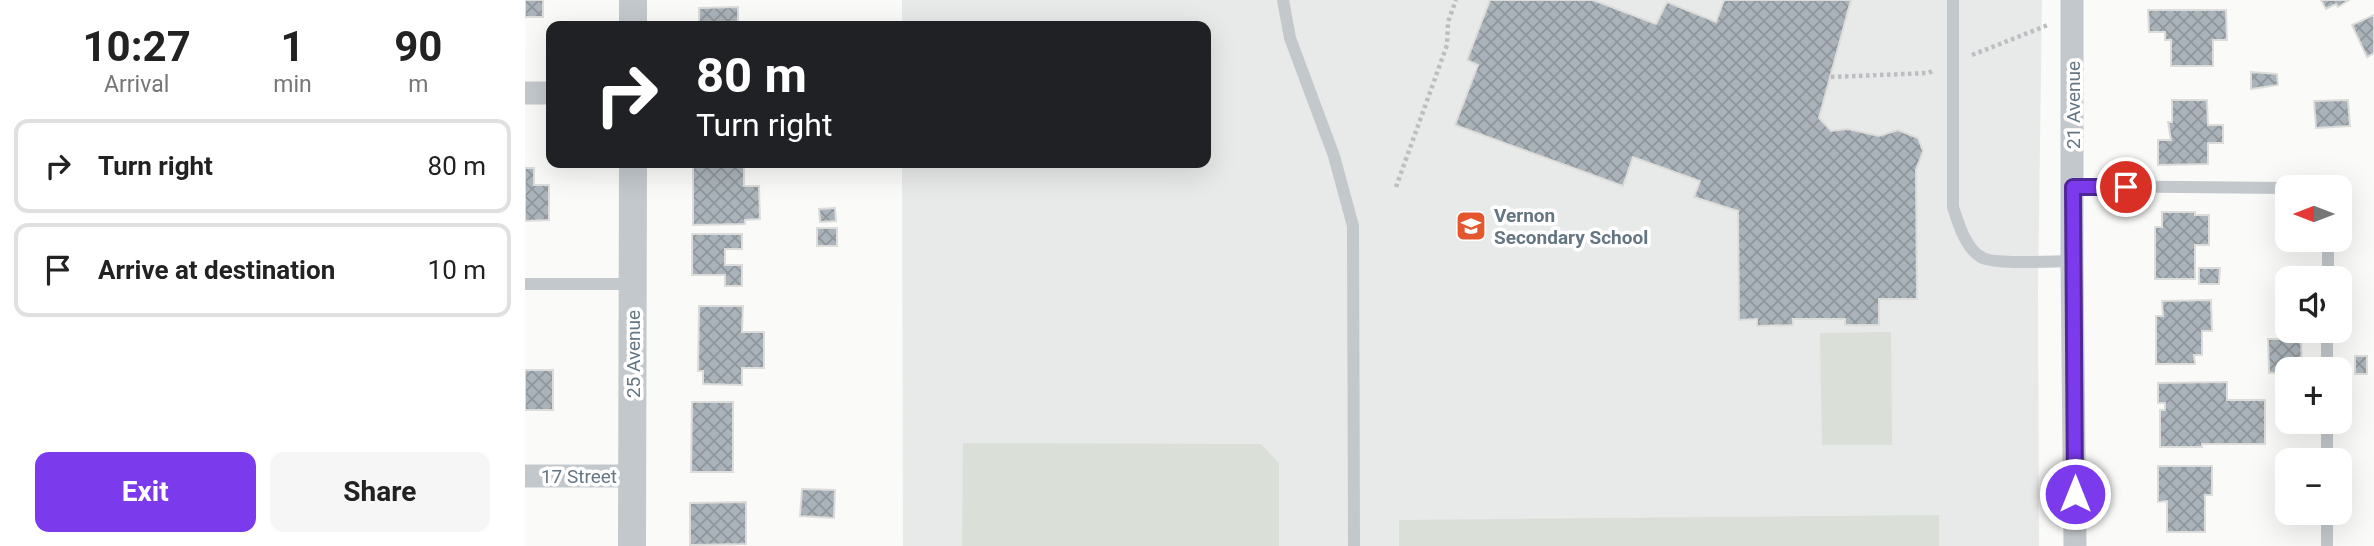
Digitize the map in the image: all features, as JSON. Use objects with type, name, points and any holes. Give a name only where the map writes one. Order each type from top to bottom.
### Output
[{"type":"street","points":[[633,0],[633,21]]},
{"type":"street","name":"21 Avenue","points":[[2072,0],[2075,546]]},
{"type":"street","points":[[525,93],[546,93]]},
{"type":"street","name":"25 Avenue","points":[[632,546],[633,168]]},
{"type":"street","name":"17 Street","points":[[525,476],[633,476]]},
{"type":"lane","points":[[1283,0],[1290,38],[1334,156],[1353,226],[1354,546]]},
{"type":"lane","points":[[1953,0],[1953,207],[1962,236],[1983,258],[2009,261],[2072,261]]},
{"type":"lane","points":[[2073,187],[2275,188]]},
{"type":"lane","points":[[525,285],[633,284]]},
{"type":"lane","points":[[2327,525],[2327,546]]},
{"type":"path","points":[[1396,187],[1447,45],[1448,22],[1456,0]]},
{"type":"shaded area","name":"Vernon Secondary School","points":[[902,0],[2042,0],[2038,289],[2039,546],[903,546],[902,168],[1211,168],[1211,21],[902,21]]},
{"type":"shaded area","points":[[1891,332],[1892,445],[1822,445],[1820,333]]},
{"type":"shaded area","points":[[963,443],[1261,444],[1279,463],[1279,546],[962,546]]},
{"type":"shaded area","points":[[1939,515],[1939,546],[1399,546],[1399,520]]},
{"type":"building","points":[[525,0],[543,0],[543,17],[525,17]]},
{"type":"building","name":"Vernon Secondary School","points":[[1490,0],[1593,0],[1656,24],[1667,2],[1716,22],[1724,0],[1851,0],[1819,118],[1831,131],[1848,129],[1879,136],[1898,130],[1918,138],[1923,151],[1916,170],[1917,299],[1879,299],[1879,325],[1845,325],[1845,319],[1793,319],[1793,325],[1757,326],[1757,319],[1739,320],[1738,211],[1694,197],[1700,181],[1633,157],[1623,186],[1455,125],[1478,65],[1467,60]]},
{"type":"building","points":[[2321,0],[2349,0],[2338,7],[2336,4],[2326,9]]},
{"type":"building","points":[[738,7],[738,21],[699,21],[699,8]]},
{"type":"building","points":[[2148,10],[2226,10],[2227,40],[2213,40],[2213,66],[2171,66],[2171,40],[2165,40],[2165,32],[2149,32]]},
{"type":"building","points":[[2374,15],[2374,53],[2367,57],[2352,25]]},
{"type":"building","points":[[2251,72],[2277,74],[2278,85],[2251,89]]},
{"type":"building","points":[[2172,100],[2207,100],[2208,125],[2223,125],[2223,143],[2208,143],[2208,164],[2158,165],[2158,140],[2171,140],[2168,122],[2172,122]]},
{"type":"building","points":[[2348,100],[2350,126],[2316,128],[2314,101]]},
{"type":"building","points":[[525,168],[534,168],[534,185],[549,185],[549,220],[525,221]]},
{"type":"building","points":[[693,168],[744,168],[744,186],[759,186],[760,219],[745,220],[745,224],[693,225]]},
{"type":"building","points":[[835,208],[836,221],[820,222],[819,209]]},
{"type":"building","points":[[2162,212],[2195,212],[2195,215],[2209,215],[2209,245],[2195,245],[2195,279],[2155,279],[2155,227],[2162,227]]},
{"type":"building","points":[[817,228],[837,228],[837,246],[817,246]]},
{"type":"building","points":[[692,234],[742,234],[742,249],[725,249],[725,265],[742,265],[742,286],[725,286],[725,275],[692,275]]},
{"type":"building","points":[[2199,268],[2220,268],[2219,284],[2199,284]]},
{"type":"building","points":[[2211,300],[2212,331],[2202,331],[2202,355],[2194,355],[2195,364],[2156,364],[2156,316],[2163,316],[2162,301]]},
{"type":"building","points":[[699,306],[743,306],[742,332],[764,332],[764,368],[742,368],[742,385],[703,384],[703,371],[698,371]]},
{"type":"building","points":[[2268,339],[2275,339],[2275,343],[2301,343],[2302,357],[2275,357],[2275,373],[2269,373]]},
{"type":"building","points":[[2355,356],[2367,356],[2367,374],[2355,374]]},
{"type":"building","points":[[525,370],[553,370],[553,410],[525,410]]},
{"type":"building","points":[[2227,382],[2227,400],[2265,400],[2265,444],[2160,447],[2160,410],[2165,410],[2165,403],[2158,403],[2158,383]]},
{"type":"building","points":[[692,402],[733,402],[733,472],[691,472]]},
{"type":"building","points":[[2158,466],[2212,466],[2212,495],[2205,495],[2205,532],[2167,532],[2167,501],[2158,502]]},
{"type":"building","points":[[802,489],[835,490],[834,518],[800,516]]},
{"type":"building","points":[[746,502],[746,544],[690,545],[690,503]]},
{"type":"place","name":"Vernon Secondary School","points":[[1471,226]]},
{"type":"route","points":[[2075,494],[2073,187],[2126,187]]}]
